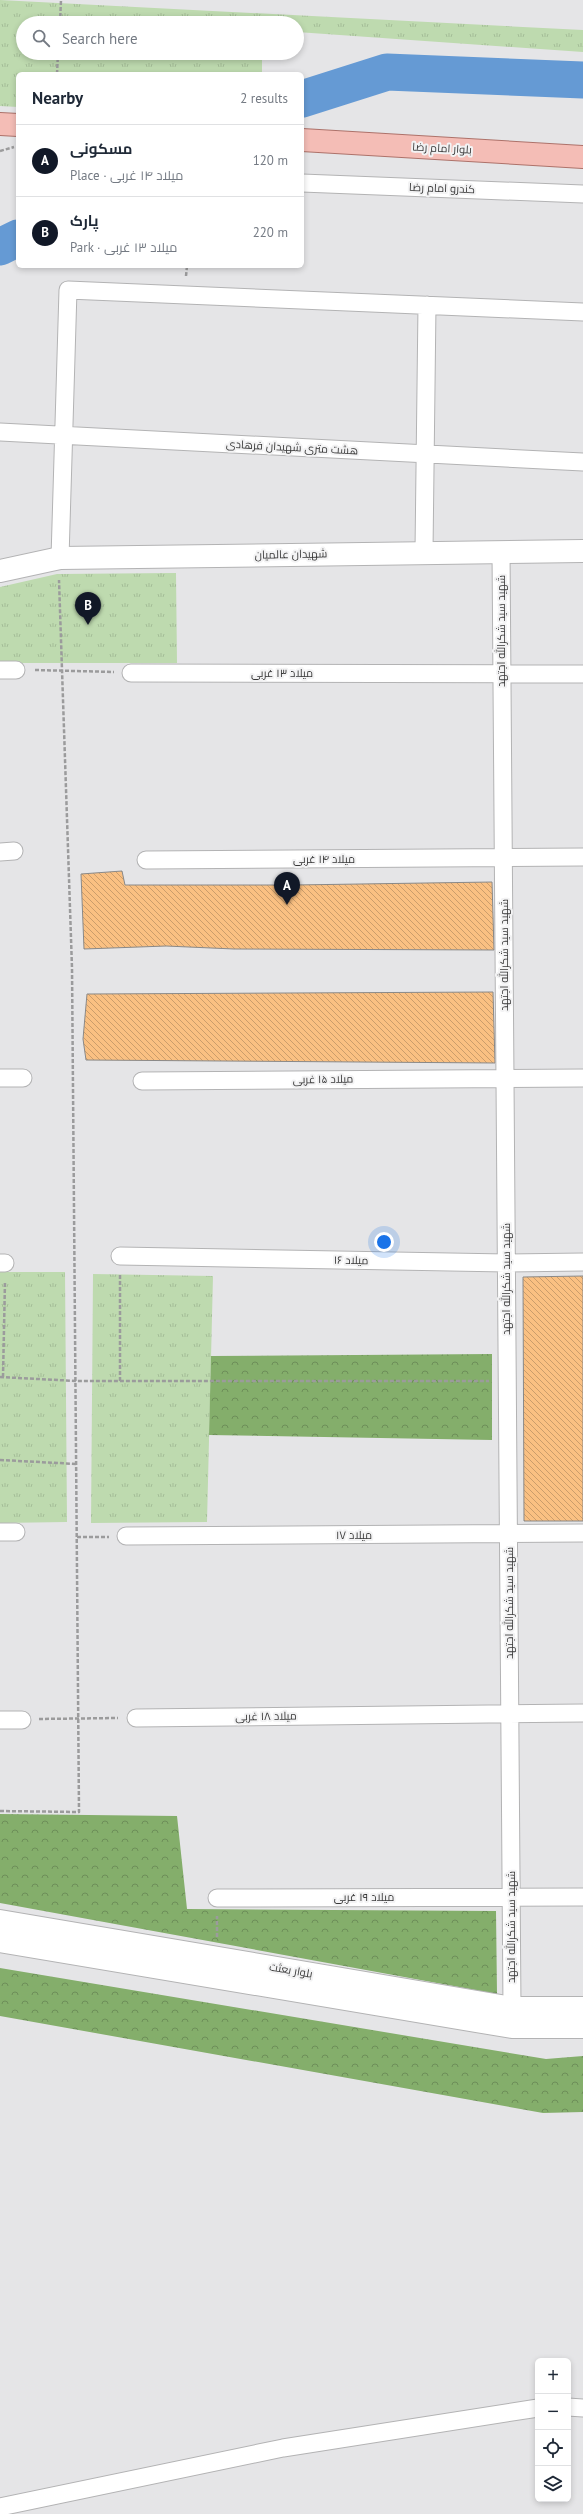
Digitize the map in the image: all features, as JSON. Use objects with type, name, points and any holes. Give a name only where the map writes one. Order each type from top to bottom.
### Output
[{"type":"main road","points":[[0,124],[16,125]]},
{"type":"main road","name":"بلوار امام رضا","points":[[304,140],[583,157]]},
{"type":"main road","name":"شهیدان عالمیان","points":[[0,571],[424,551],[583,551]]},
{"type":"main road","name":"بلوار بعثت","points":[[0,1921],[512,2008],[583,2008]]},
{"type":"main road","name":"بلوار بعثت","points":[[0,1941],[512,2028],[583,2027]]},
{"type":"street","name":"کندرو امام رضا","points":[[304,183],[583,194]]},
{"type":"street","points":[[60,568],[68,290],[583,312]]},
{"type":"street","points":[[424,551],[427,305]]},
{"type":"street","name":"هشت متری شهیدان فرهادی","points":[[0,432],[583,462]]},
{"type":"street","name":"شهید سید شکرالله اجتهد","points":[[501,551],[512,2008]]},
{"type":"street","name":"میلاد ۱۳ غربی","points":[[131,673],[583,674]]},
{"type":"street","name":"میلاد ۱۴ غربی","points":[[146,860],[583,857]]},
{"type":"street","name":"میلاد ۱۵ غربی","points":[[142,1081],[505,1077],[583,1078]]},
{"type":"street","points":[[0,1078],[23,1078]]},
{"type":"street","name":"میلاد ۱۶","points":[[120,1256],[506,1263],[583,1262]]},
{"type":"street","name":"میلاد ۱۷","points":[[126,1536],[583,1533]]},
{"type":"street","name":"میلاد ۱۸ غربی","points":[[136,1718],[583,1713]]},
{"type":"street","points":[[0,1720],[22,1720]]},
{"type":"street","name":"میلاد ۱۹ غربی","points":[[218,1898],[583,1897]]},
{"type":"street","points":[[571,2407],[583,2408]]},
{"type":"street","points":[[0,2507],[282,2448],[535,2408]]},
{"type":"path","points":[[60,16],[61,0]]},
{"type":"path","points":[[57,72],[58,60]]},
{"type":"path","points":[[0,151],[14,147]]},
{"type":"path","points":[[0,1811],[79,1812],[72,968],[60,568]]},
{"type":"path","points":[[8,670],[62,670],[131,673]]},
{"type":"path","points":[[120,1256],[120,1381]]},
{"type":"path","points":[[2,1263],[1,1377],[76,1381],[507,1381]]},
{"type":"path","points":[[0,1460],[76,1464]]},
{"type":"path","points":[[77,1537],[126,1536]]},
{"type":"path","points":[[22,1720],[136,1718]]},
{"type":"path","points":[[217,1945],[218,1898]]},
{"type":"green space","points":[[0,0],[583,30],[583,52],[304,32],[304,16],[16,16],[16,60],[262,60],[262,72],[16,72],[16,107],[0,106]]},
{"type":"green space","points":[[176,573],[177,663],[0,663],[0,587],[57,574]]},
{"type":"green space","points":[[0,1272],[65,1272],[67,1522],[0,1523]]},
{"type":"green space","points":[[93,1274],[213,1276],[207,1522],[91,1523]]},
{"type":"green space","points":[[492,1354],[492,1440],[209,1435],[211,1356]]},
{"type":"green space","points":[[0,1814],[177,1816],[187,1909],[496,1911],[497,1994],[0,1903]]},
{"type":"green space","points":[[0,1968],[546,2059],[583,2056],[583,2112],[543,2113],[0,2016]]},
{"type":"building","points":[[122,871],[125,885],[294,885],[492,882],[494,950],[234,949],[166,946],[84,949],[81,874]]},
{"type":"building","points":[[493,992],[495,1063],[86,1060],[83,1039],[87,994]]},
{"type":"building","points":[[583,1276],[583,1521],[524,1521],[523,1277]]},
{"type":"waterway","points":[[304,98],[387,72],[583,80]]},
{"type":"waterway","points":[[0,247],[16,239]]},
{"type":"place","name":"پارک","points":[[88,625]]},
{"type":"place","name":"مسکونی","points":[[287,905]]}]
